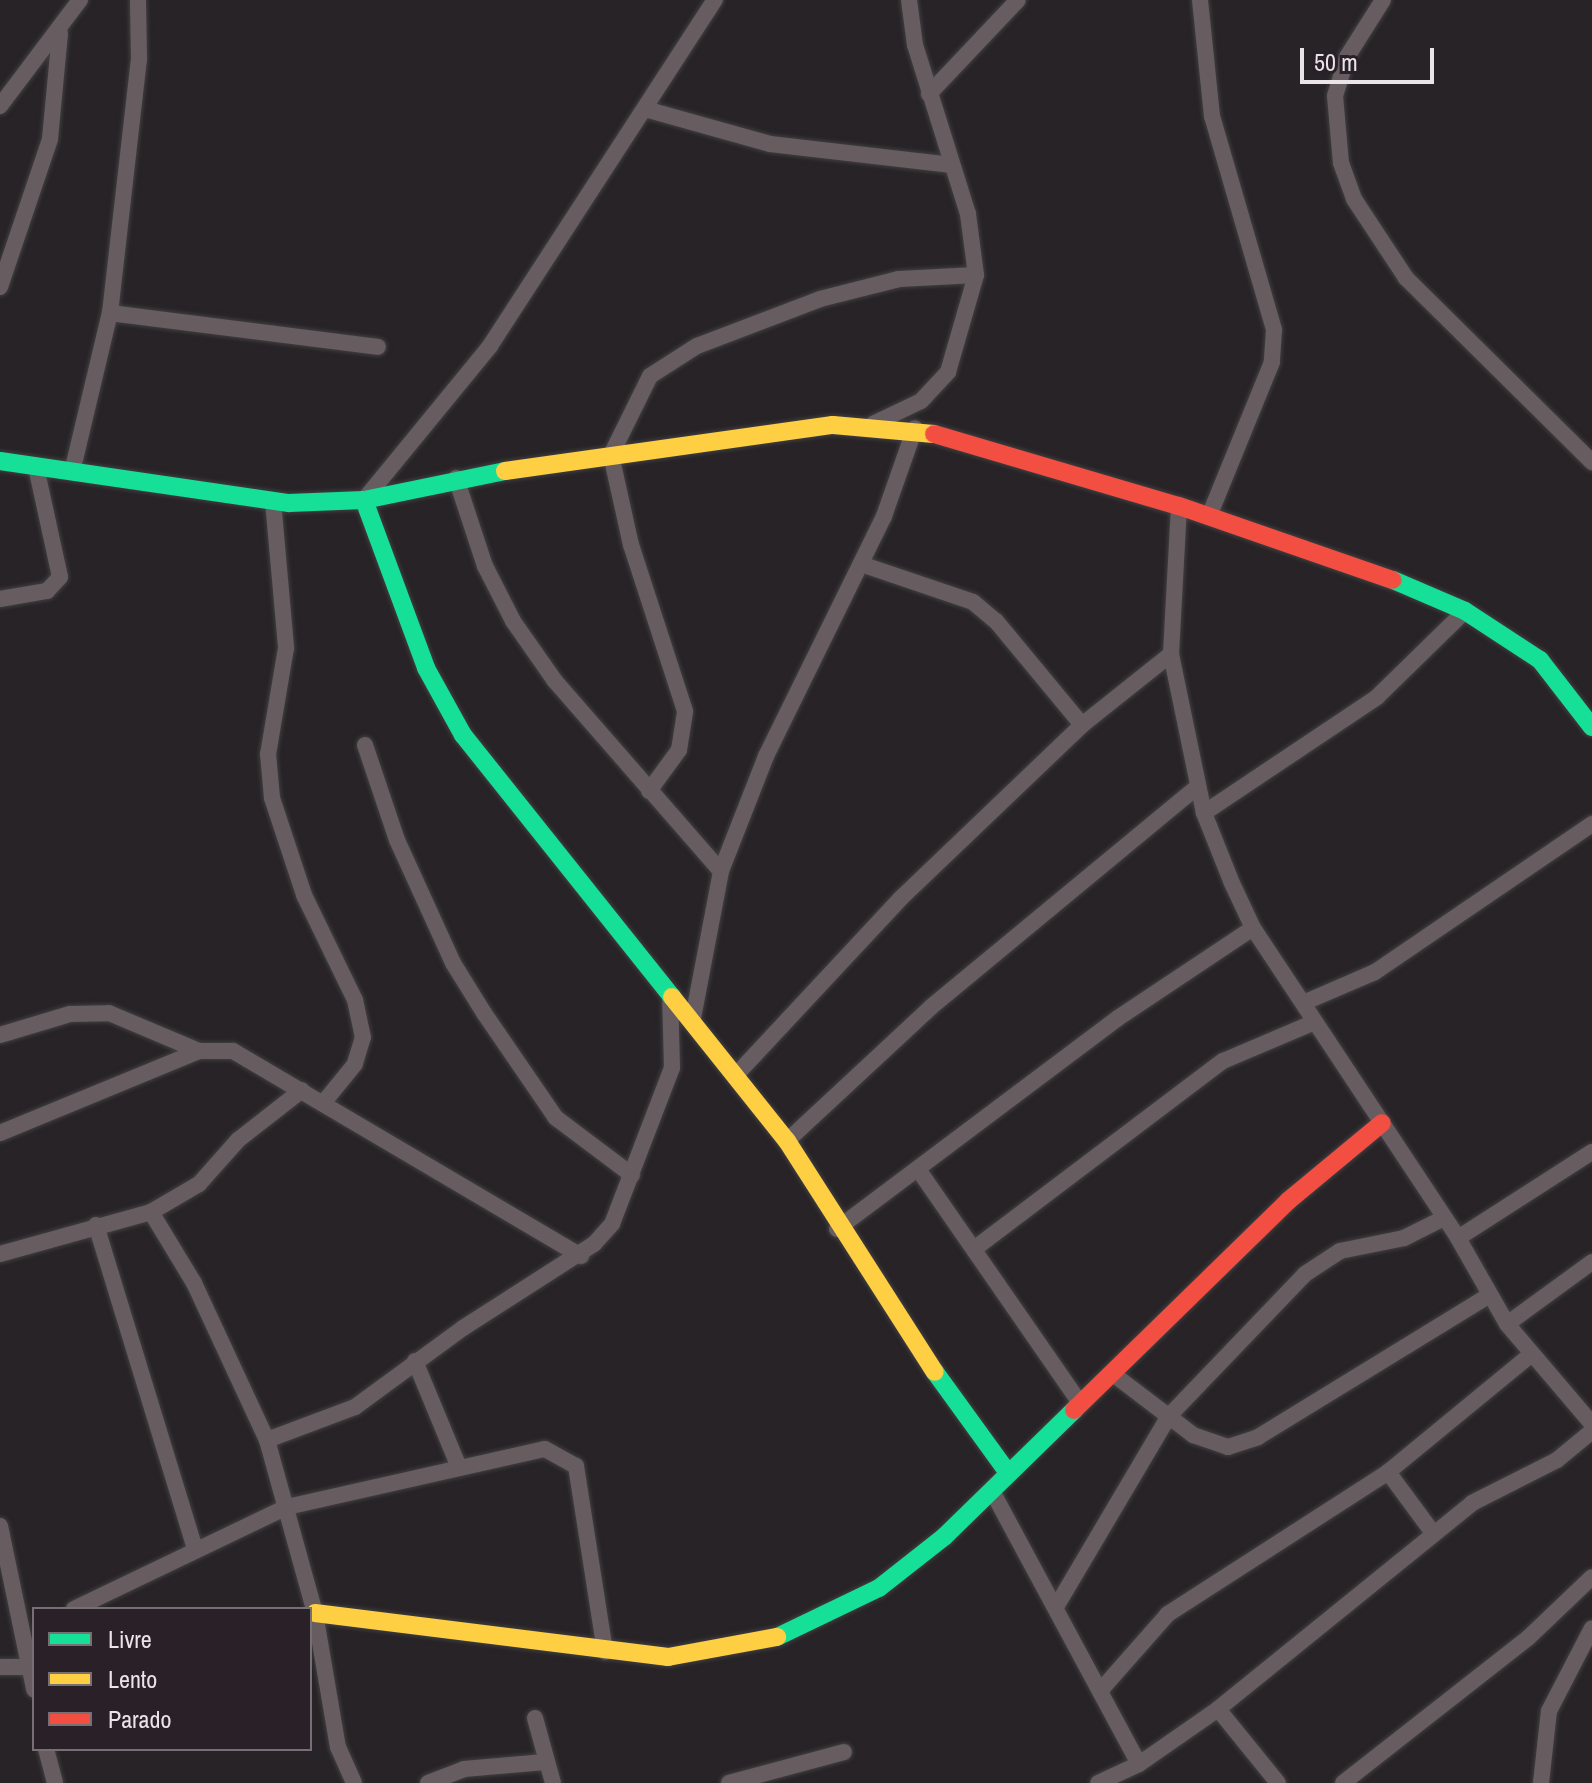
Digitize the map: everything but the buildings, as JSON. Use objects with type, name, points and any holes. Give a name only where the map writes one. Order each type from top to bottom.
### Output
[{"type":"street","points":[[0,106],[60,33],[80,0]]},
{"type":"street","points":[[72,472],[110,313],[139,60],[138,0]]},
{"type":"street","points":[[364,500],[490,346],[715,0]]},
{"type":"street","points":[[873,424],[921,401],[948,372],[976,275],[952,165],[929,94],[909,0]]},
{"type":"street","points":[[929,94],[1018,0]]},
{"type":"street","points":[[1200,0],[1212,116],[1274,330],[1272,362],[1209,516]]},
{"type":"street","points":[[1383,0],[1347,57],[1335,96],[1341,163],[1354,199],[1406,278],[1592,462]]},
{"type":"street","points":[[0,287],[50,139],[60,33]]},
{"type":"street","points":[[645,109],[770,144],[952,165]]},
{"type":"street","points":[[649,791],[679,750],[685,711],[631,545],[611,455],[650,376],[697,346],[868,285],[976,275]]},
{"type":"street","points":[[110,313],[378,347]]},
{"type":"street","points":[[5,466],[36,467],[273,501],[364,500],[456,478],[611,455],[873,424],[915,428],[1179,506],[1358,565],[1465,611],[1540,660],[1592,727]]},
{"type":"street","points":[[693,1018],[721,871],[766,756],[861,564],[915,428]]},
{"type":"street","points":[[0,599],[47,591],[60,577],[36,467]]},
{"type":"street","points":[[456,478],[485,566],[513,621],[649,791],[721,871]]},
{"type":"street","points":[[364,500],[426,668],[463,735],[693,1018],[787,1141],[837,1229],[1008,1473]]},
{"type":"street","points":[[273,501],[286,648],[268,754],[272,798],[304,895],[355,1000],[363,1037],[355,1064],[324,1102]]},
{"type":"street","points":[[1179,506],[1171,654],[1204,813],[1253,928],[1458,1238],[1507,1324],[1529,1356],[1592,1424]]},
{"type":"street","points":[[861,564],[973,602],[1002,628],[1082,725]]},
{"type":"street","points":[[1204,813],[1377,697],[1465,611]]},
{"type":"street","points":[[736,1075],[900,899],[1082,725],[1171,654]]},
{"type":"street","points":[[365,745],[397,840],[453,963],[484,1013],[556,1118],[632,1175]]},
{"type":"street","points":[[787,1141],[931,1007],[1198,786]]},
{"type":"street","points":[[1303,1003],[1375,972],[1592,824]]},
{"type":"street","points":[[837,1229],[920,1172],[1118,1018],[1253,928]]},
{"type":"street","points":[[267,1440],[355,1407],[415,1361],[581,1256],[612,1224],[672,1068],[670,993]]},
{"type":"street","points":[[0,1035],[70,1014],[109,1013],[199,1051],[248,1057],[581,1256]]},
{"type":"street","points":[[974,1249],[1223,1061],[1315,1022]]},
{"type":"street","points":[[0,1133],[199,1051]]},
{"type":"street","points":[[0,1254],[151,1212],[199,1184],[238,1140],[302,1090]]},
{"type":"street","points":[[315,1613],[605,1652],[712,1654],[785,1636],[879,1588],[992,1491],[1288,1201],[1382,1123]]},
{"type":"street","points":[[1458,1238],[1592,1152]]},
{"type":"street","points":[[920,1172],[1080,1403]]},
{"type":"street","points":[[151,1212],[194,1283],[267,1440],[315,1613],[326,1698],[354,1783]]},
{"type":"street","points":[[1056,1607],[1169,1416],[1324,1259],[1404,1238],[1444,1218]]},
{"type":"street","points":[[96,1225],[195,1548]]},
{"type":"street","points":[[1507,1324],[1592,1262]]},
{"type":"street","points":[[1113,1374],[1215,1446],[1245,1443],[1490,1295]]},
{"type":"street","points":[[1100,1691],[1168,1614],[1388,1472],[1529,1356]]},
{"type":"street","points":[[415,1361],[458,1465]]},
{"type":"street","points":[[1098,1783],[1139,1764],[1218,1709],[1433,1533],[1482,1497],[1557,1460],[1592,1431]]},
{"type":"street","points":[[78,1607],[195,1548],[287,1507],[458,1465],[545,1449],[576,1466],[605,1652]]},
{"type":"street","points":[[1388,1472],[1433,1533]]},
{"type":"street","points":[[992,1491],[1139,1764]]},
{"type":"street","points":[[0,1526],[29,1627],[32,1680]]},
{"type":"street","points":[[1343,1783],[1528,1638],[1592,1577]]},
{"type":"street","points":[[1541,1783],[1549,1711],[1592,1628]]},
{"type":"street","points":[[0,1667],[29,1667]]},
{"type":"street","points":[[1218,1709],[1278,1783]]},
{"type":"street","points":[[535,1718],[553,1783]]},
{"type":"street","points":[[47,1751],[55,1783]]},
{"type":"street","points":[[729,1783],[844,1752]]},
{"type":"street","points":[[428,1783],[464,1769],[545,1762]]},
{"type":"traffic: fast","points":[[0,461],[289,503],[364,500],[505,471]]},
{"type":"traffic: fast","points":[[364,500],[426,668],[463,735],[672,997]]},
{"type":"traffic: fast","points":[[1393,580],[1465,611],[1540,660],[1592,727]]},
{"type":"traffic: fast","points":[[935,1372],[1008,1473]]},
{"type":"traffic: fast","points":[[777,1637],[879,1588],[945,1536],[1074,1410]]},
{"type":"traffic: slow","points":[[505,471],[833,425],[934,434]]},
{"type":"traffic: slow","points":[[672,997],[787,1141],[935,1372]]},
{"type":"traffic: slow","points":[[315,1613],[668,1657],[777,1637]]},
{"type":"traffic: jam","points":[[934,434],[1179,506],[1393,580]]},
{"type":"traffic: jam","points":[[1074,1410],[1288,1201],[1382,1123]]}]
